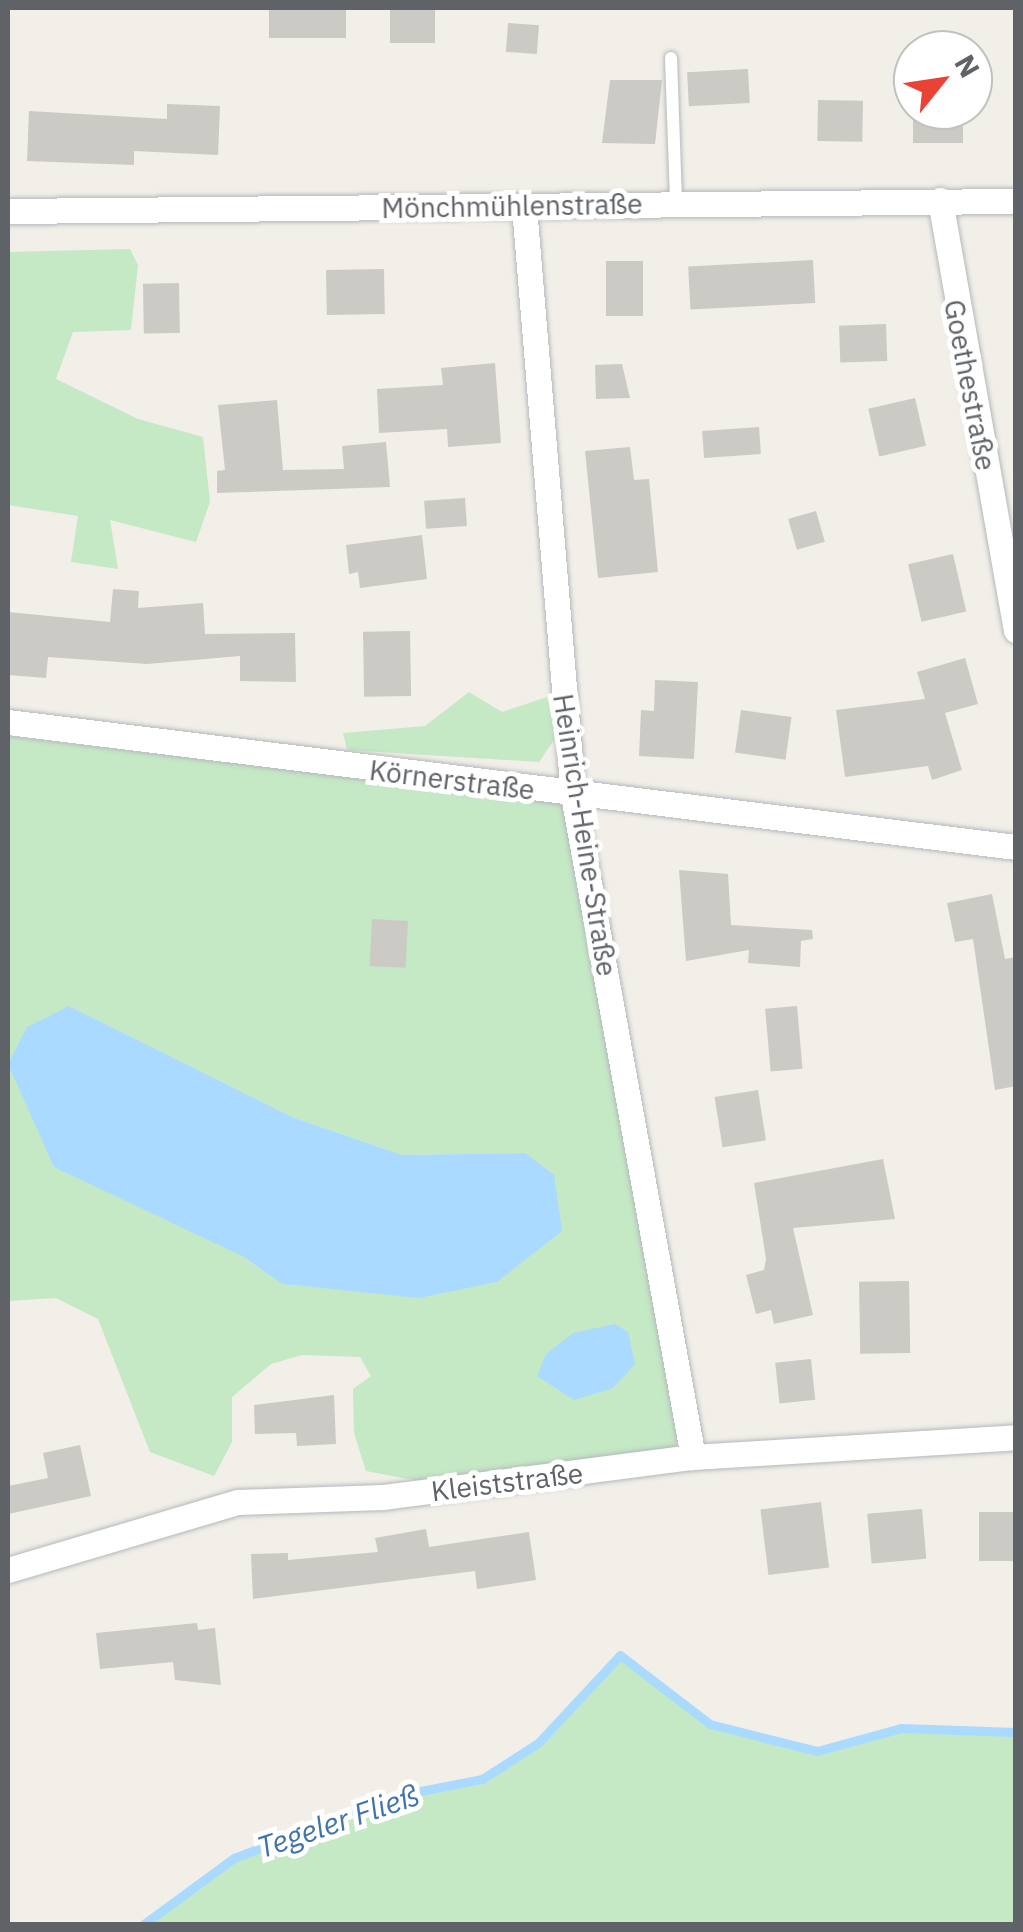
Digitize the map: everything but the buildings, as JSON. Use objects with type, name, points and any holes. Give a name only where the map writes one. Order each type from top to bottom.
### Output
[{"type":"street","name":"Goethestraße","points":[[940,200],[1016,630]]},
{"type":"street","name":"Mönchmühlenstraße","points":[[8,212],[1016,200]]},
{"type":"street","name":"Heinrich-Heine-Straße","points":[[524,207],[573,795],[693,1458]]},
{"type":"street","name":"Körnerstraße","points":[[8,722],[1016,847]]},
{"type":"street","name":"Kleiststraße","points":[[8,1570],[238,1502],[448,1491],[693,1458],[1016,1437]]},
{"type":"lane","points":[[671,58],[676,202]]},
{"type":"green space","points":[[130,249],[138,265],[131,330],[73,332],[56,379],[138,419],[203,437],[210,502],[196,542],[110,520],[118,569],[71,562],[78,516],[8,505],[8,252]]},
{"type":"green space","points":[[469,692],[502,712],[547,697],[556,737],[539,762],[347,750],[343,733],[425,726]]},
{"type":"green space","points":[[8,736],[566,803],[666,1340],[677,1440],[671,1458],[419,1481],[366,1471],[354,1433],[353,1389],[371,1376],[360,1357],[302,1355],[271,1364],[232,1397],[232,1442],[214,1476],[150,1452],[98,1319],[56,1298],[8,1301]],"holes":[[[69,1006],[292,1117],[402,1155],[525,1153],[497,1282],[419,1297],[282,1284],[242,1256]]]},
{"type":"green space","points":[[620,1655],[710,1724],[817,1751],[901,1728],[1015,1732],[1015,1924],[144,1924],[234,1858],[390,1797],[482,1779],[538,1743]]},
{"type":"water","points":[[69,1006],[292,1117],[402,1155],[525,1153],[554,1175],[562,1231],[497,1282],[419,1298],[282,1284],[242,1256],[54,1167],[8,1064],[27,1027]]},
{"type":"water","points":[[615,1324],[628,1332],[635,1364],[613,1388],[574,1400],[537,1376],[546,1354],[573,1333]]},
{"type":"waterway","name":"Tegeler Fließ","points":[[144,1924],[234,1858],[390,1797],[482,1779],[538,1743],[620,1655],[710,1724],[817,1751],[901,1728],[1016,1732]]}]
